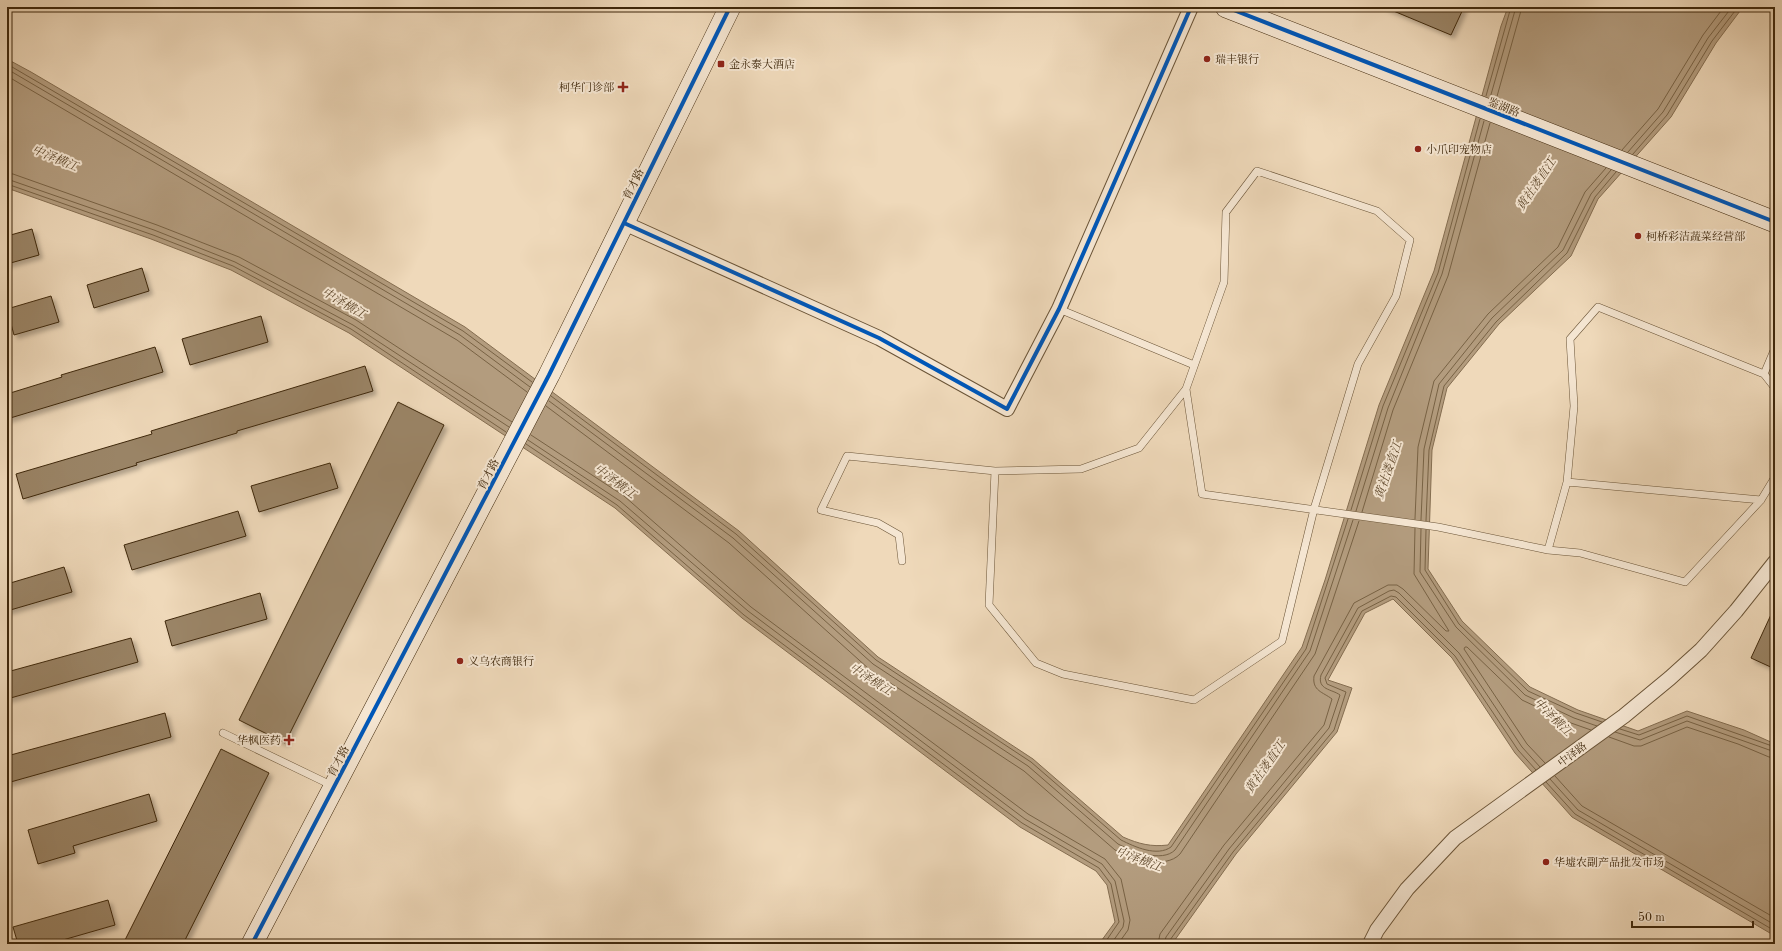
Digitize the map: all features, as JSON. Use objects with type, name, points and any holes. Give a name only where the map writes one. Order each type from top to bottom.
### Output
[{"type":"street","name":"育才路","points":[[252,944],[503,464],[730,7]]},
{"type":"street","points":[[624,223],[879,338],[1007,409],[1059,309],[1191,7]]},
{"type":"street","name":"鉴湖路","points":[[1226,7],[1775,222]]},
{"type":"street","name":"中泽路","points":[[1370,944],[1377,930],[1407,889],[1455,838],[1533,784],[1624,716],[1701,650],[1736,611],[1775,562]]},
{"type":"lane","points":[[902,561],[899,535],[878,523],[821,510],[847,456],[995,471],[1081,469],[1139,448],[1186,388],[1224,282],[1226,212],[1257,171],[1377,211],[1410,240],[1396,296],[1358,364],[1314,508],[1282,641],[1194,700],[1063,674],[1036,663],[989,605],[995,471]]},
{"type":"lane","points":[[1548,550],[1566,482],[1574,406],[1570,338],[1598,307],[1764,374],[1775,388]]},
{"type":"lane","points":[[1059,309],[1194,365]]},
{"type":"lane","points":[[1764,374],[1775,348]]},
{"type":"lane","points":[[1186,388],[1202,494],[1314,508],[1438,527],[1548,550],[1580,553],[1685,582],[1760,500],[1775,477]]},
{"type":"lane","points":[[1566,482],[1760,500]]},
{"type":"lane","points":[[223,733],[334,787]]},
{"type":"water","points":[[1508,7],[1743,7],[1716,43],[1671,117],[1598,199],[1571,256],[1499,324],[1447,388],[1432,450],[1428,569],[1462,621],[1530,687],[1578,710],[1638,731],[1687,711],[1744,730],[1773,743],[1775,747],[1775,936],[1572,817],[1515,753],[1452,658],[1393,599],[1365,613],[1328,680],[1352,688],[1337,732],[1236,854],[1172,944],[1099,944],[1115,922],[1107,885],[1096,871],[1020,827],[742,618],[615,508],[349,333],[231,270],[151,239],[7,188],[7,59],[465,327],[739,531],[878,657],[1033,759],[1123,837],[1156,846],[1168,845],[1302,647],[1325,580],[1379,405],[1434,271],[1501,26]]},
{"type":"building","points":[[1384,7],[1464,7],[1451,35]]},
{"type":"building","points":[[32,229],[39,255],[7,264],[7,236]]},
{"type":"building","points":[[142,268],[149,291],[94,308],[87,285]]},
{"type":"building","points":[[51,296],[59,322],[14,335],[7,309]]},
{"type":"building","points":[[261,316],[268,342],[190,365],[182,339]]},
{"type":"building","points":[[155,347],[163,372],[7,419],[7,394],[62,377],[61,375]]},
{"type":"building","points":[[365,366],[373,391],[237,431],[237,433],[136,463],[137,465],[23,499],[16,474],[152,434],[151,431]]},
{"type":"building","points":[[398,402],[444,425],[285,743],[239,720]]},
{"type":"building","points":[[330,463],[338,488],[259,512],[251,486]]},
{"type":"building","points":[[238,511],[246,536],[132,570],[124,545]]},
{"type":"building","points":[[64,567],[72,592],[7,611],[7,584]]},
{"type":"building","points":[[260,593],[267,619],[172,646],[165,621]]},
{"type":"building","points":[[1775,606],[1775,669],[1751,658]]},
{"type":"building","points":[[131,638],[138,662],[7,699],[7,672]]},
{"type":"building","points":[[165,713],[171,737],[7,783],[7,756]]},
{"type":"building","points":[[221,749],[269,773],[183,944],[123,944]]},
{"type":"building","points":[[149,794],[157,821],[73,846],[75,853],[38,864],[28,830]]},
{"type":"building","points":[[108,900],[115,925],[49,944],[18,944],[13,927]]},
{"type":"cycle path","points":[[252,944],[549,375],[730,7]]},
{"type":"cycle path","points":[[624,223],[879,338],[1007,409],[1059,309],[1191,7]]},
{"type":"cycle path","points":[[1226,7],[1775,222]]},
{"type":"place","name":"瑞丰银行","points":[[1207,59]]},
{"type":"place","name":"金永泰大酒店","points":[[721,64]]},
{"type":"place","name":"柯华门诊部","points":[[623,87]]},
{"type":"place","name":"小爪印宠物店","points":[[1418,149]]},
{"type":"place","name":"柯桥彩洁蔬菜经营部","points":[[1638,236]]},
{"type":"place","name":"义乌农商银行","points":[[460,661]]},
{"type":"place","name":"华枫医药","points":[[289,740]]},
{"type":"place","name":"华墟农副产品批发市场","points":[[1546,862]]},
{"type":"water label","name":"中泽横江","points":[[55,158]]},
{"type":"water label","name":"黄社溇直江","points":[[1536,184]]},
{"type":"water label","name":"中泽横江","points":[[344,303]]},
{"type":"water label","name":"黄社溇直江","points":[[1388,470]]},
{"type":"water label","name":"中泽横江","points":[[615,481]]},
{"type":"water label","name":"中泽横江","points":[[871,679]]},
{"type":"water label","name":"中泽横江","points":[[1553,717]]},
{"type":"water label","name":"黄社溇直江","points":[[1265,767]]},
{"type":"water label","name":"中泽横江","points":[[1139,859]]}]
